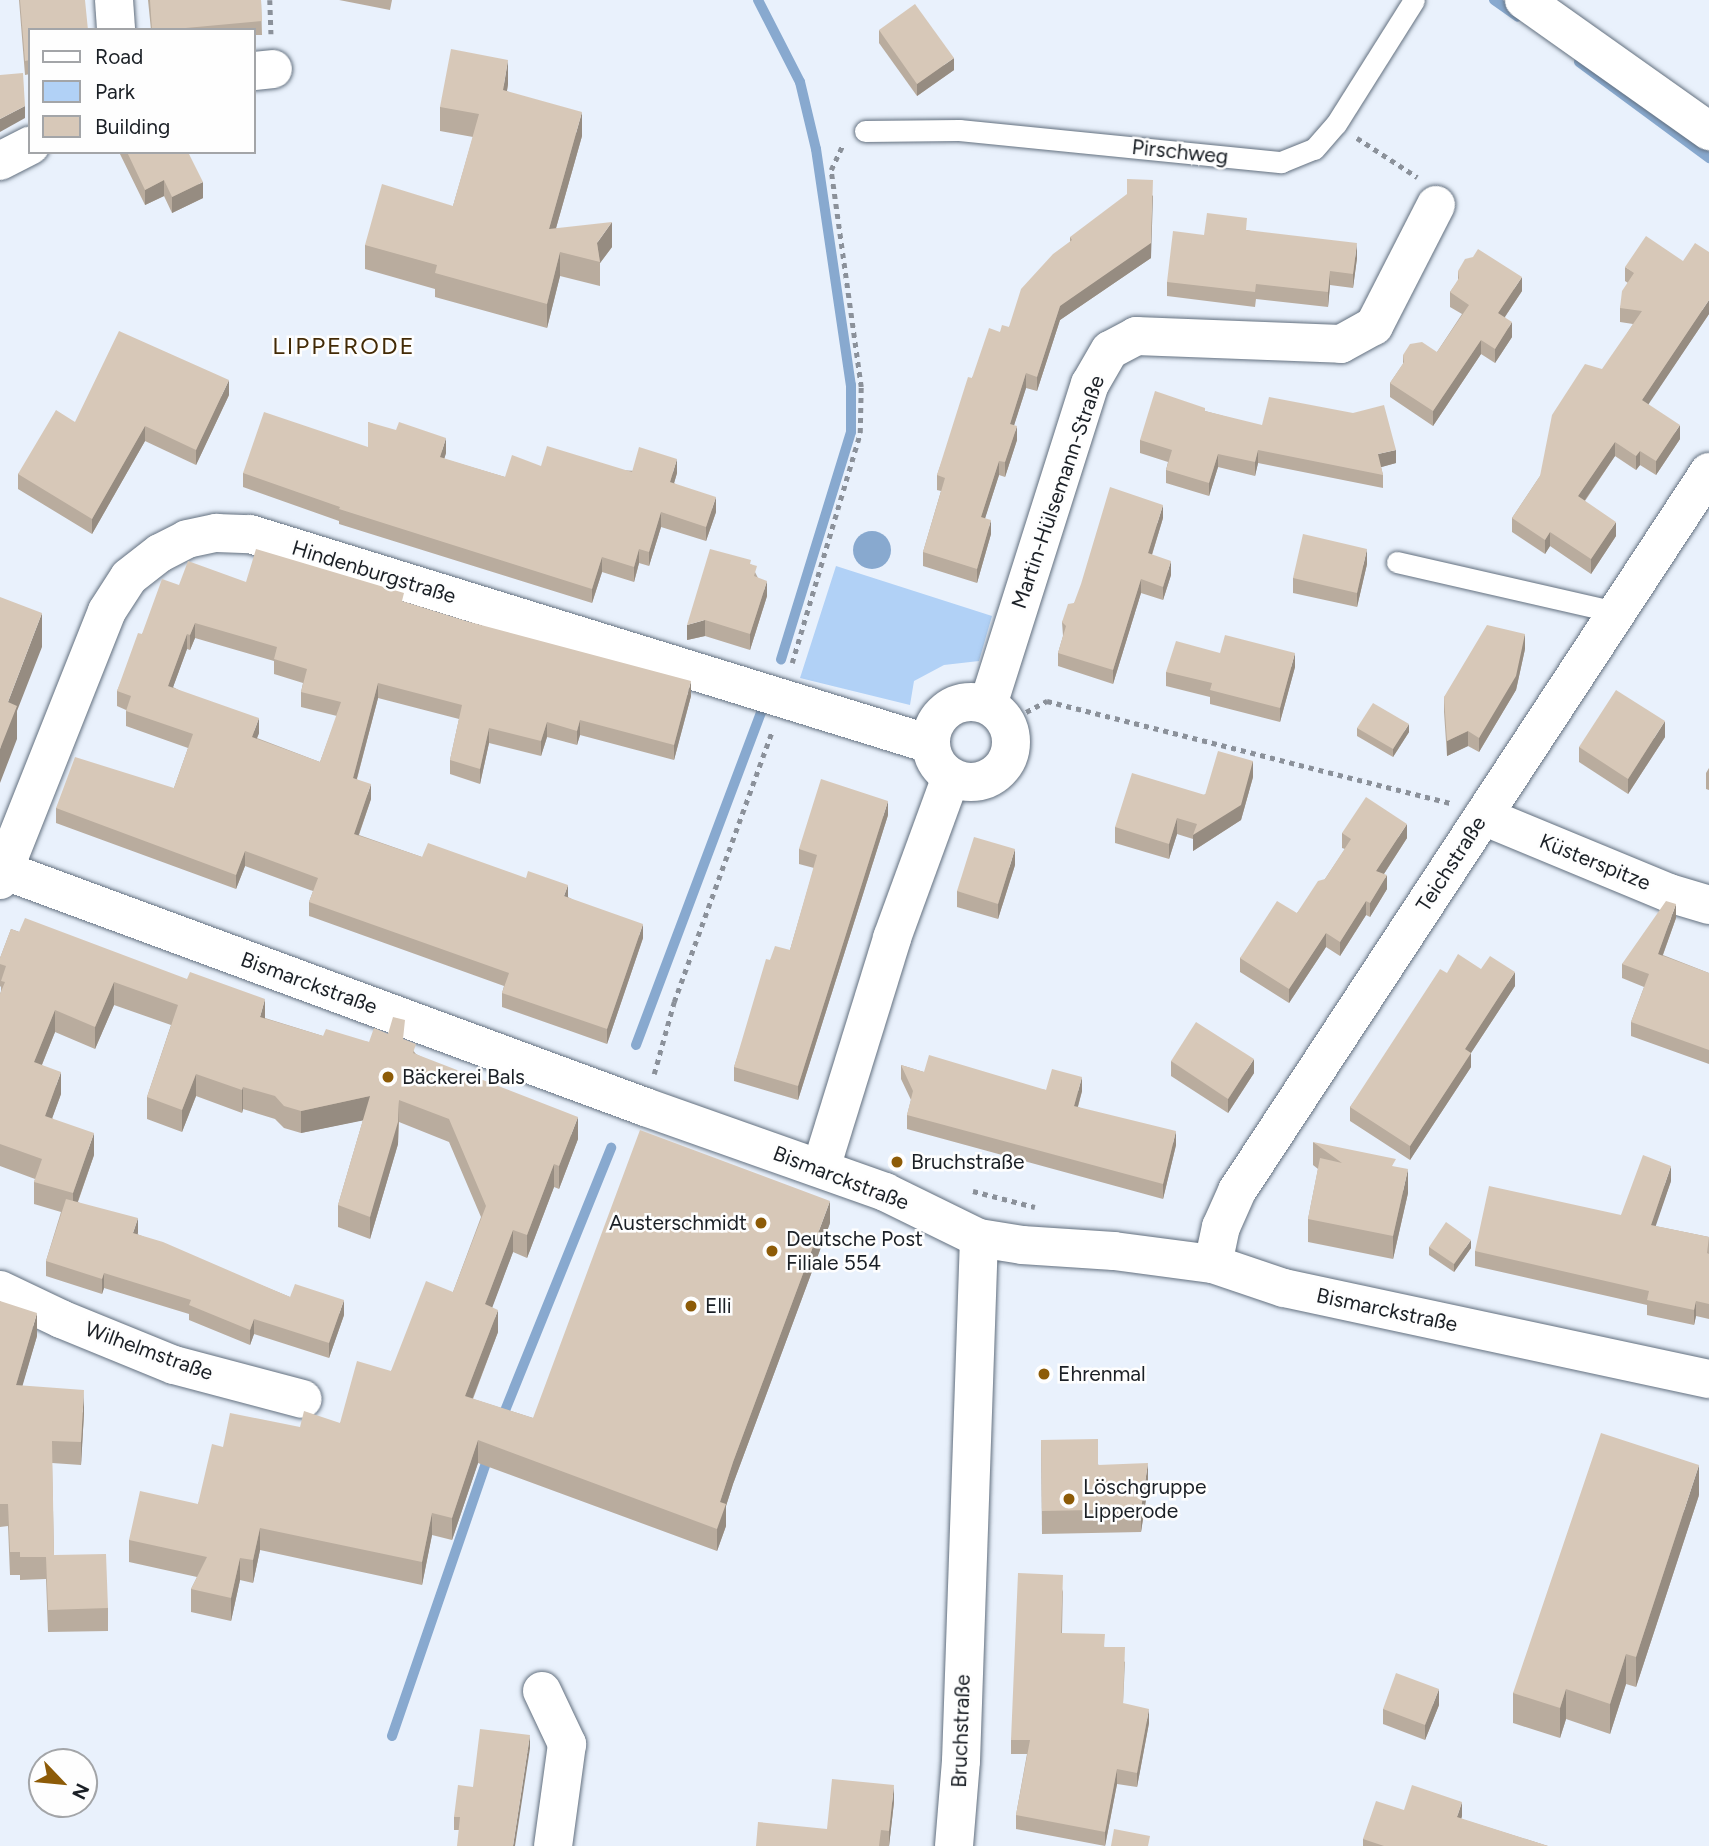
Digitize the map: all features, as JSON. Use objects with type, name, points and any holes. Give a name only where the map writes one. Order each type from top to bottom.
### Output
[{"type":"street","points":[[114,0],[116,28]]},
{"type":"street","points":[[1524,0],[1709,131]]},
{"type":"street","points":[[0,161],[28,147]]},
{"type":"street","name":"Martin-Hülsemann-Straße","points":[[997,714],[1090,384],[1110,351],[1136,336],[1159,335],[1341,344],[1374,326],[1436,205]]},
{"type":"street","name":"Teichstraße","points":[[1213,1264],[1221,1227],[1237,1191],[1709,472]]},
{"type":"street","name":"Hindenburgstraße","points":[[1,873],[107,611],[129,577],[160,553],[197,537],[216,533],[250,534],[930,744]]},
{"type":"street","points":[[975,702],[997,714],[1010,747],[999,770],[976,782],[951,777],[933,757],[930,744],[938,718],[949,708],[975,702]]},
{"type":"street","points":[[821,1168],[892,938],[951,777]]},
{"type":"street","name":"Küsterspitze","points":[[1483,816],[1670,892],[1709,905]]},
{"type":"street","name":"Bismarckstraße","points":[[1,873],[645,1107],[821,1168],[910,1203],[979,1238],[1022,1245],[1114,1251],[1213,1264],[1284,1288],[1709,1379]]},
{"type":"street","name":"Bruchstraße","points":[[954,1846],[961,1760],[979,1238]]},
{"type":"street","name":"Wilhelmstraße","points":[[0,1290],[61,1319],[174,1365],[303,1399]]},
{"type":"street","points":[[542,1690],[567,1744],[553,1846]]},
{"type":"lane","name":"Pirschweg","points":[[865,131],[959,130],[1282,162],[1314,149],[1336,124],[1414,0]]},
{"type":"lane","points":[[1397,562],[1616,612]]},
{"type":"path","points":[[1336,124],[1416,174],[1436,205]]},
{"type":"path","points":[[645,1107],[674,1002],[783,699],[860,433],[861,387],[831,170],[842,144],[865,131]]},
{"type":"path","points":[[997,714],[1046,701],[1460,805],[1483,816]]},
{"type":"green space","points":[[836,566],[992,616],[979,661],[944,665],[914,681],[910,705],[800,678]]},
{"type":"shaded area","points":[[872,531],[885,537],[891,550],[885,563],[872,569],[859,563],[853,550],[859,537]]},
{"type":"building","points":[[20,0],[85,0],[88,28],[28,28],[28,60],[25,61]]},
{"type":"building","points":[[150,0],[261,0],[262,21],[186,28],[152,28]]},
{"type":"building","points":[[915,4],[954,58],[917,84],[879,30]]},
{"type":"building","points":[[451,49],[508,60],[503,90],[582,112],[549,229],[612,222],[597,243],[600,262],[560,252],[547,304],[435,273],[437,265],[365,245],[382,184],[453,206],[479,114],[440,107]]},
{"type":"building","points":[[23,73],[25,106],[0,119],[0,75]]},
{"type":"building","points":[[128,154],[189,154],[203,182],[172,197],[164,180],[145,190]]},
{"type":"building","points":[[1127,179],[1153,180],[1151,243],[1060,306],[1037,377],[1026,373],[1010,424],[1017,426],[1005,462],[999,461],[981,517],[991,520],[977,569],[923,552],[945,478],[937,475],[968,377],[972,378],[989,328],[1000,332],[1002,325],[1009,327],[1021,289],[1053,254],[1072,240],[1070,237],[1127,194]]},
{"type":"building","points":[[1207,213],[1247,218],[1246,230],[1357,243],[1353,274],[1330,271],[1328,292],[1256,284],[1255,292],[1167,282],[1173,231],[1204,235]]},
{"type":"building","points":[[1646,236],[1683,261],[1695,243],[1709,252],[1709,300],[1642,400],[1680,425],[1656,461],[1640,451],[1636,456],[1615,442],[1578,496],[1616,522],[1591,559],[1550,532],[1545,540],[1512,518],[1540,476],[1552,415],[1585,364],[1602,369],[1642,311],[1620,308],[1622,291],[1634,273],[1625,267]]},
{"type":"building","points":[[1478,249],[1522,277],[1498,313],[1512,322],[1495,349],[1481,340],[1433,411],[1390,383],[1404,362],[1403,355],[1410,344],[1422,342],[1437,352],[1469,305],[1450,292],[1459,278],[1458,271],[1465,259],[1473,257]]},
{"type":"building","points":[[119,331],[229,380],[196,450],[145,426],[92,519],[18,474],[56,410],[75,422]]},
{"type":"building","points":[[1155,391],[1205,408],[1205,411],[1262,425],[1269,397],[1353,413],[1384,405],[1396,450],[1378,454],[1383,475],[1258,450],[1255,462],[1218,454],[1209,483],[1166,470],[1172,450],[1140,440]]},
{"type":"building","points":[[264,412],[368,447],[368,422],[396,430],[399,422],[446,438],[440,457],[505,477],[512,455],[541,466],[547,446],[632,472],[639,447],[677,459],[670,482],[716,497],[706,527],[661,512],[649,552],[639,549],[634,567],[602,557],[592,589],[339,509],[340,507],[243,473]]},
{"type":"building","points":[[1110,487],[1163,505],[1148,553],[1171,561],[1163,587],[1141,579],[1113,670],[1058,653],[1066,626],[1062,622],[1068,604],[1074,603],[1081,584]]},
{"type":"building","points":[[1303,534],[1367,549],[1357,593],[1293,578]]},
{"type":"building","points":[[256,549],[404,593],[402,601],[466,621],[691,681],[674,745],[580,720],[577,731],[547,722],[541,741],[489,728],[480,769],[450,760],[462,705],[378,683],[353,778],[371,784],[354,834],[422,857],[428,843],[526,878],[528,871],[568,885],[564,896],[643,924],[607,1029],[502,993],[509,973],[309,902],[318,878],[245,851],[236,875],[56,808],[75,757],[174,788],[193,734],[126,711],[131,696],[117,691],[138,633],[142,634],[162,579],[179,585],[188,561],[246,582]],"holes":[[[195,623],[277,647],[274,659],[307,669],[301,692],[341,702],[320,762],[252,737],[259,718],[168,686],[187,634],[190,635]]]},
{"type":"building","points":[[710,549],[751,560],[750,564],[757,566],[754,576],[767,581],[750,634],[705,620],[687,625]]},
{"type":"building","points":[[0,597],[42,613],[8,702],[17,706],[0,749]]},
{"type":"building","points":[[1487,625],[1525,634],[1516,676],[1479,738],[1468,731],[1447,741],[1444,697]]},
{"type":"building","points":[[1225,635],[1295,653],[1280,708],[1210,690],[1212,683],[1166,672],[1176,641],[1220,653]]},
{"type":"building","points":[[1616,690],[1665,721],[1628,779],[1579,747]]},
{"type":"building","points":[[1373,703],[1409,724],[1393,749],[1357,728]]},
{"type":"building","points":[[1218,751],[1253,761],[1241,805],[1193,835],[1197,824],[1177,818],[1169,844],[1115,827],[1132,773],[1205,795]]},
{"type":"building","points":[[821,779],[888,801],[798,1086],[734,1067],[766,959],[770,960],[775,946],[790,950],[817,855],[799,849]]},
{"type":"building","points":[[1366,797],[1407,824],[1376,871],[1387,875],[1370,903],[1366,901],[1340,942],[1326,933],[1289,989],[1240,958],[1277,901],[1297,913],[1318,881],[1325,879],[1351,839],[1342,833]]},
{"type":"building","points":[[974,837],[1015,849],[998,904],[957,891]]},
{"type":"building","points":[[1666,901],[1676,904],[1658,954],[1709,973],[1709,1050],[1631,1022],[1649,974],[1622,964]]},
{"type":"building","points":[[25,918],[187,979],[190,972],[265,999],[260,1017],[323,1036],[326,1029],[369,1042],[374,1028],[388,1034],[393,1017],[405,1020],[403,1039],[416,1044],[413,1053],[578,1117],[559,1166],[554,1164],[527,1235],[513,1230],[485,1304],[498,1310],[465,1396],[533,1418],[640,1130],[830,1201],[733,1462],[720,1502],[726,1504],[717,1529],[478,1440],[452,1518],[432,1513],[422,1562],[260,1528],[253,1560],[240,1558],[231,1598],[191,1589],[207,1557],[129,1540],[140,1491],[198,1504],[212,1444],[223,1447],[230,1413],[300,1427],[304,1411],[340,1423],[357,1361],[391,1371],[426,1281],[453,1292],[486,1206],[449,1119],[399,1100],[398,1122],[370,1217],[338,1205],[370,1096],[301,1111],[284,1106],[275,1096],[243,1087],[242,1090],[196,1074],[182,1110],[147,1097],[178,1005],[114,982],[95,1027],[55,1010],[34,1062],[61,1072],[45,1116],[94,1133],[73,1193],[34,1182],[42,1159],[0,1144],[0,994],[5,982],[1,981],[6,966],[0,964],[0,958],[11,929],[19,932]]},
{"type":"building","points":[[1458,954],[1481,969],[1490,956],[1515,972],[1465,1049],[1471,1053],[1410,1146],[1350,1107],[1440,969],[1447,973]]},
{"type":"building","points":[[1196,1022],[1254,1059],[1228,1099],[1171,1061]]},
{"type":"building","points":[[929,1055],[1046,1090],[1052,1069],[1082,1077],[1074,1106],[1176,1131],[1163,1184],[907,1115],[913,1091],[901,1065],[924,1072]]},
{"type":"building","points":[[1313,1142],[1396,1159],[1392,1166],[1408,1169],[1393,1236],[1308,1219],[1320,1158],[1342,1163]]},
{"type":"building","points":[[1643,1155],[1671,1166],[1651,1225],[1709,1237],[1709,1304],[1696,1301],[1694,1310],[1647,1300],[1649,1291],[1475,1251],[1489,1186],[1621,1215]]},
{"type":"building","points":[[66,1199],[138,1218],[133,1233],[163,1242],[290,1297],[295,1284],[344,1300],[329,1343],[254,1319],[250,1330],[189,1305],[191,1300],[104,1273],[102,1279],[46,1261]]},
{"type":"building","points":[[1446,1222],[1471,1240],[1454,1264],[1429,1247]]},
{"type":"building","points":[[0,1301],[37,1313],[16,1385],[84,1390],[81,1442],[52,1441],[54,1555],[106,1554],[108,1608],[48,1610],[46,1557],[20,1557],[20,1552],[10,1552],[8,1504],[0,1504]]},
{"type":"building","points":[[1601,1433],[1699,1465],[1636,1657],[1626,1654],[1610,1704],[1566,1689],[1560,1708],[1513,1693]]},
{"type":"building","points":[[1098,1439],[1098,1465],[1148,1463],[1141,1509],[1042,1511],[1041,1440]]},
{"type":"building","points":[[1018,1573],[1063,1575],[1061,1633],[1105,1634],[1104,1647],[1125,1647],[1123,1703],[1149,1709],[1137,1773],[1117,1769],[1105,1832],[1016,1815],[1030,1740],[1011,1740]]},
{"type":"building","points":[[1396,1673],[1439,1689],[1425,1725],[1383,1709]]},
{"type":"building","points":[[480,1729],[530,1735],[513,1846],[457,1846],[460,1817],[454,1817],[458,1785],[473,1787]]},
{"type":"building","points":[[832,1779],[894,1785],[889,1831],[881,1830],[879,1846],[756,1846],[758,1822],[827,1829]]},
{"type":"building","points":[[1412,1785],[1462,1802],[1457,1817],[1548,1846],[1384,1846],[1363,1839],[1376,1801],[1404,1810]]},
{"type":"building","points":[[1114,1829],[1150,1836],[1148,1846],[1111,1846]]},
{"type":"waterway","points":[[758,0],[800,82],[816,149],[851,385],[851,432],[781,659]]},
{"type":"waterway","points":[[1494,0],[1518,17]]},
{"type":"waterway","points":[[1579,62],[1709,158]]},
{"type":"waterway","points":[[636,1045],[762,710]]},
{"type":"waterway","points":[[500,1423],[611,1148]]},
{"type":"waterway","points":[[392,1736],[489,1454]]},
{"type":"place","name":"Bäckerei Bals","points":[[388,1077]]},
{"type":"place","name":"Bruchstraße","points":[[897,1162]]},
{"type":"place","name":"Austerschmidt","points":[[761,1223]]},
{"type":"place","name":"Deutsche Post Filiale 554","points":[[772,1251]]},
{"type":"place","name":"Elli","points":[[691,1306]]},
{"type":"place","name":"Ehrenmal","points":[[1044,1374]]},
{"type":"place","name":"Löschgruppe Lipperode","points":[[1069,1499]]},
{"type":"district","name":"LIPPERODE","points":[[344,346]]}]
